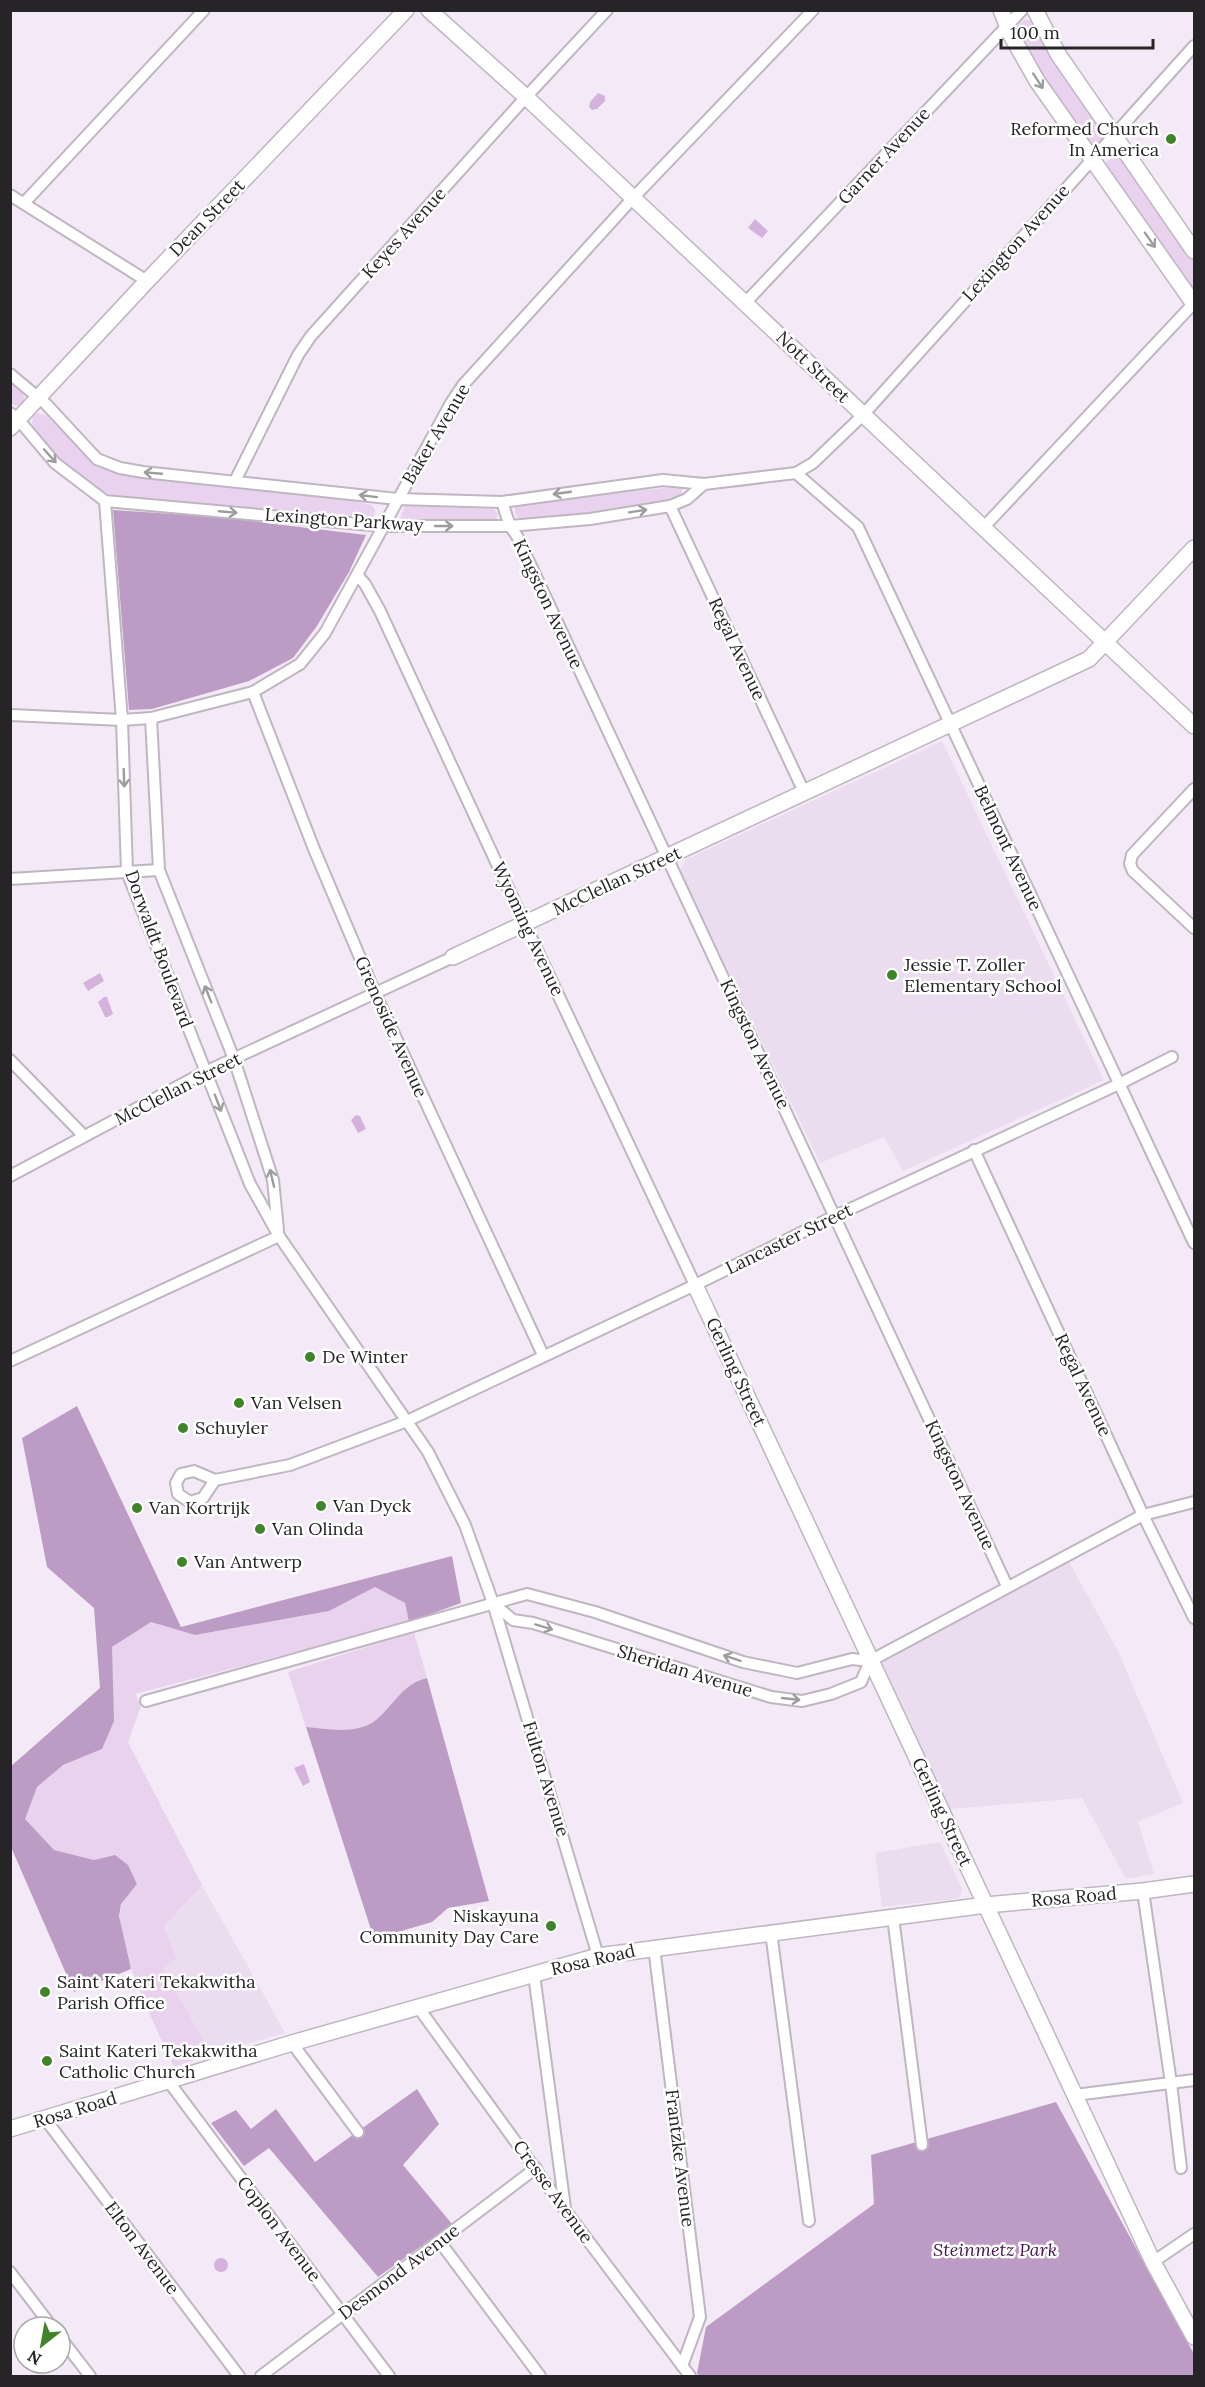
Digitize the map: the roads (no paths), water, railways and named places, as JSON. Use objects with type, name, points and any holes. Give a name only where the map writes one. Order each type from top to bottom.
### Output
[{"type":"street","points":[[24,203],[204,10]]},
{"type":"street","name":"Dean Street","points":[[13,420],[38,398],[406,10]]},
{"type":"street","name":"Nott Street","points":[[429,10],[746,302],[1194,726]]},
{"type":"street","name":"Keyes Avenue","points":[[235,481],[298,355],[311,336],[607,10]]},
{"type":"street","name":"Baker Avenue","points":[[10,715],[122,720],[151,718],[253,692],[300,664],[325,633],[397,499],[463,385],[633,198],[813,10]]},
{"type":"street","points":[[983,528],[1194,303],[1037,81],[1001,10]]},
{"type":"street","name":"Garner Avenue","points":[[746,302],[1022,10]]},
{"type":"street","points":[[1035,10],[1058,54],[1194,251]]},
{"type":"street","name":"Lexington Avenue","points":[[863,415],[1194,46]]},
{"type":"street","points":[[10,195],[147,281]]},
{"type":"street","name":"Lexington Parkway","points":[[10,374],[38,398],[97,459],[120,468],[397,499],[502,502],[663,480],[704,484],[796,473],[813,463],[863,415]]},
{"type":"street","points":[[13,420],[55,463],[105,501]]},
{"type":"street","name":"Belmont Avenue","points":[[796,473],[858,528],[1194,1243]]},
{"type":"street","name":"Lexington Parkway","points":[[105,501],[382,526],[510,526],[590,519],[670,506],[687,499],[704,484]]},
{"type":"street","name":"Dorwaldt Boulevard","points":[[105,501],[122,720],[127,872],[250,1184],[279,1236],[428,1452],[465,1525],[493,1603]]},
{"type":"street","name":"Kingston Avenue","points":[[502,502],[510,526],[517,536],[668,858],[1007,1586]]},
{"type":"street","name":"Regal Avenue","points":[[670,506],[804,792]]},
{"type":"street","name":"McClellan Street","points":[[10,1176],[205,1072],[526,925],[1089,659],[1194,548]]},
{"type":"street","name":"Wyoming Avenue","points":[[357,575],[380,610],[695,1285]]},
{"type":"street","name":"Grenoside Avenue","points":[[253,692],[314,849],[375,993],[543,1355]]},
{"type":"street","name":"Dorwaldt Boulevard","points":[[151,718],[159,870],[234,1059],[273,1180],[279,1236]]},
{"type":"street","points":[[1194,789],[1132,855],[1130,864],[1133,871],[1194,928]]},
{"type":"street","points":[[10,879],[159,870]]},
{"type":"street","name":"Lancaster Street","points":[[215,1480],[294,1464],[407,1421],[1172,1057]]},
{"type":"street","points":[[10,1060],[84,1136]]},
{"type":"street","name":"Regal Avenue","points":[[974,1150],[1143,1515],[1194,1618]]},
{"type":"street","points":[[10,1361],[279,1236]]},
{"type":"street","name":"Gerling Street","points":[[695,1285],[1153,2262],[1194,2337]]},
{"type":"street","name":"Sheridan Avenue","points":[[146,1701],[527,1594],[595,1612],[743,1662],[797,1673],[852,1659],[870,1661],[1143,1515],[1194,1502]]},
{"type":"street","name":"Sheridan Avenue","points":[[493,1603],[513,1620],[533,1623],[771,1697],[802,1701],[831,1694],[861,1682],[870,1661]]},
{"type":"street","name":"Fulton Avenue","points":[[493,1603],[598,1956]]},
{"type":"street","name":"Rosa Road","points":[[10,2129],[46,2120],[292,2043],[598,1956],[986,1905],[1143,1891],[1194,1884]]},
{"type":"street","points":[[1143,1891],[1181,2168]]},
{"type":"street","points":[[893,1917],[922,2145]]},
{"type":"street","points":[[771,1932],[809,2221]]},
{"type":"street","name":"Frantzke Avenue","points":[[654,1947],[700,2317],[682,2366]]},
{"type":"street","points":[[534,1974],[565,2210]]},
{"type":"street","name":"Cresse Avenue","points":[[417,2007],[690,2376]]},
{"type":"street","points":[[292,2043],[358,2132]]},
{"type":"street","points":[[1075,2095],[1194,2080]]},
{"type":"street","name":"Coplon Avenue","points":[[169,2082],[389,2376]]},
{"type":"street","name":"Elton Avenue","points":[[46,2120],[239,2376]]},
{"type":"street","name":"Desmond Avenue","points":[[261,2376],[536,2168]]},
{"type":"street","points":[[1153,2262],[1194,2235]]},
{"type":"street","points":[[440,2242],[540,2376]]},
{"type":"street","points":[[10,2272],[43,2315]]},
{"type":"street","points":[[72,2353],[90,2376]]},
{"type":"place","name":"Reformed Church In America","points":[[1171,139]]},
{"type":"place","name":"Jessie T. Zoller Elementary School","points":[[892,975]]},
{"type":"place","name":"De Winter","points":[[310,1357]]},
{"type":"place","name":"Van Velsen","points":[[239,1403]]},
{"type":"place","name":"Schuyler","points":[[183,1428]]},
{"type":"place","name":"Van Dyck","points":[[321,1506]]},
{"type":"place","name":"Van Kortrijk","points":[[137,1508]]},
{"type":"place","name":"Van Olinda","points":[[260,1529]]},
{"type":"place","name":"Van Antwerp","points":[[182,1562]]},
{"type":"place","name":"Niskayuna Community Day Care","points":[[551,1926]]},
{"type":"place","name":"Saint Kateri Tekakwitha Parish Office","points":[[45,1992]]},
{"type":"place","name":"Saint Kateri Tekakwitha Catholic Church","points":[[47,2061]]},
{"type":"park label","name":"Steinmetz Park","points":[[995,2250]]}]
